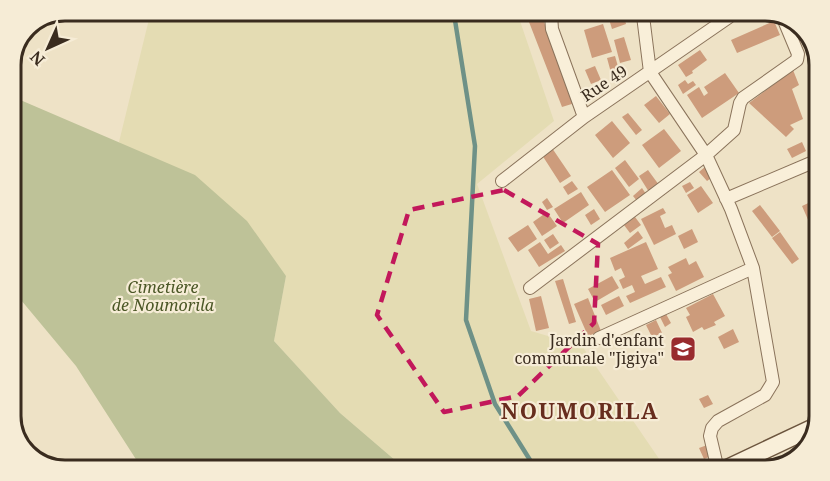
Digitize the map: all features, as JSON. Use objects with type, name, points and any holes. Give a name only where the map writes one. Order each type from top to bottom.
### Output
[{"type":"street","points":[[551,21],[552,29],[584,117]]},
{"type":"street","points":[[644,21],[650,72],[706,155],[753,268],[773,382],[765,396],[718,421],[712,428],[710,436],[716,460]]},
{"type":"street","name":"Rue 49","points":[[502,181],[584,117],[723,21]]},
{"type":"street","points":[[530,288],[706,155],[734,130],[743,98],[797,60],[798,54],[787,27]]},
{"type":"street","points":[[726,199],[809,164]]},
{"type":"street","points":[[598,338],[753,268]]},
{"type":"street","points":[[744,460],[806,431]]},
{"type":"highlighted area","points":[[504,190],[598,244],[594,323],[518,396],[444,412],[377,315],[409,210]]},
{"type":"shaded area","points":[[149,21],[520,21],[554,121],[477,184],[531,331],[582,346],[660,460],[395,460],[340,413],[274,341],[286,276],[119,142]]},
{"type":"green space","name":"Cimetière de Noumorila","points":[[21,100],[195,175],[247,221],[286,276],[274,341],[340,413],[395,460],[136,460],[76,366],[21,300]]},
{"type":"building","points":[[544,21],[575,103],[562,107],[529,22]]},
{"type":"building","points":[[610,21],[625,21],[626,24],[612,29]]},
{"type":"building","points":[[772,22],[780,35],[737,53],[731,40]]},
{"type":"building","points":[[603,24],[612,52],[592,58],[584,30]]},
{"type":"building","points":[[624,37],[631,60],[620,63],[614,40]]},
{"type":"building","points":[[700,50],[707,60],[686,77],[678,65]]},
{"type":"building","points":[[615,56],[621,77],[613,80],[607,58]]},
{"type":"building","points":[[595,66],[601,80],[591,84],[585,70]]},
{"type":"building","points":[[793,70],[799,85],[792,89],[803,119],[790,125],[794,129],[786,137],[749,103]]},
{"type":"building","points":[[725,73],[739,93],[702,118],[687,95],[699,87],[704,96],[708,93],[704,87]]},
{"type":"building","points":[[685,80],[688,84],[693,81],[696,85],[683,94],[678,85]]},
{"type":"building","points":[[656,96],[670,114],[659,123],[644,105]]},
{"type":"building","points":[[628,113],[642,130],[636,135],[622,117]]},
{"type":"building","points":[[612,121],[630,143],[613,158],[595,135]]},
{"type":"building","points":[[664,129],[681,151],[659,168],[642,145]]},
{"type":"building","points":[[802,142],[806,151],[792,158],[787,149]]},
{"type":"building","points":[[552,148],[571,176],[560,183],[542,155]]},
{"type":"building","points":[[625,160],[639,179],[629,187],[615,168]]},
{"type":"building","points":[[706,166],[714,176],[707,181],[699,172]]},
{"type":"building","points":[[612,170],[630,195],[605,212],[587,187]]},
{"type":"building","points":[[648,170],[659,185],[649,192],[639,176]]},
{"type":"building","points":[[572,181],[578,189],[568,195],[563,187]]},
{"type":"building","points":[[690,182],[694,188],[686,193],[682,186]]},
{"type":"building","points":[[701,186],[713,203],[698,213],[687,195]]},
{"type":"building","points":[[642,188],[646,194],[637,201],[633,196]]},
{"type":"building","points":[[581,192],[589,205],[563,223],[554,209]]},
{"type":"building","points":[[547,198],[553,207],[547,210],[542,202]]},
{"type":"building","points":[[809,203],[809,222],[802,206]]},
{"type":"building","points":[[760,205],[780,231],[772,237],[752,211]]},
{"type":"building","points":[[663,208],[666,213],[660,216],[665,228],[672,225],[676,234],[654,245],[641,219]]},
{"type":"building","points":[[594,209],[600,219],[591,225],[585,215]]},
{"type":"building","points":[[547,212],[557,226],[542,236],[533,222]]},
{"type":"building","points":[[635,217],[641,225],[630,233],[624,225]]},
{"type":"building","points":[[528,225],[537,239],[518,252],[508,238]]},
{"type":"building","points":[[692,229],[698,242],[684,249],[678,236]]},
{"type":"building","points":[[638,231],[643,238],[628,249],[624,243]]},
{"type":"building","points":[[780,232],[799,259],[792,264],[772,238]]},
{"type":"building","points":[[553,234],[559,243],[550,249],[544,240]]},
{"type":"building","points":[[540,242],[548,254],[561,245],[565,251],[539,267],[528,250]]},
{"type":"building","points":[[646,242],[658,269],[641,276],[645,284],[661,277],[666,287],[630,303],[626,296],[635,292],[632,285],[623,289],[619,280],[625,277],[621,268],[615,271],[610,258]]},
{"type":"building","points":[[686,258],[689,265],[696,261],[704,277],[676,291],[668,275],[672,273],[668,267]]},
{"type":"building","points":[[612,276],[619,288],[595,302],[588,289]]},
{"type":"building","points":[[563,279],[576,322],[569,324],[555,281]]},
{"type":"building","points":[[713,294],[725,316],[714,322],[716,325],[704,330],[702,327],[693,332],[686,317],[690,315],[686,308]]},
{"type":"building","points":[[541,296],[549,328],[536,331],[529,299]]},
{"type":"building","points":[[619,296],[624,306],[606,315],[601,305]]},
{"type":"building","points":[[588,298],[601,331],[588,336],[574,304]]},
{"type":"building","points":[[666,314],[671,323],[665,327],[660,317]]},
{"type":"building","points":[[656,320],[663,335],[653,339],[646,325]]},
{"type":"building","points":[[733,329],[739,342],[724,349],[718,337]]},
{"type":"building","points":[[708,395],[713,404],[704,408],[699,399]]},
{"type":"building","points":[[710,444],[714,455],[704,459],[699,448]]},
{"type":"waterway","points":[[455,21],[475,146],[466,320],[495,404],[530,460]]},
{"type":"place","name":"Jardin d'enfant communale \"Jigiya\"","points":[[683,349]]},
{"type":"district","name":"NOUMORILA","points":[[580,410]]}]
